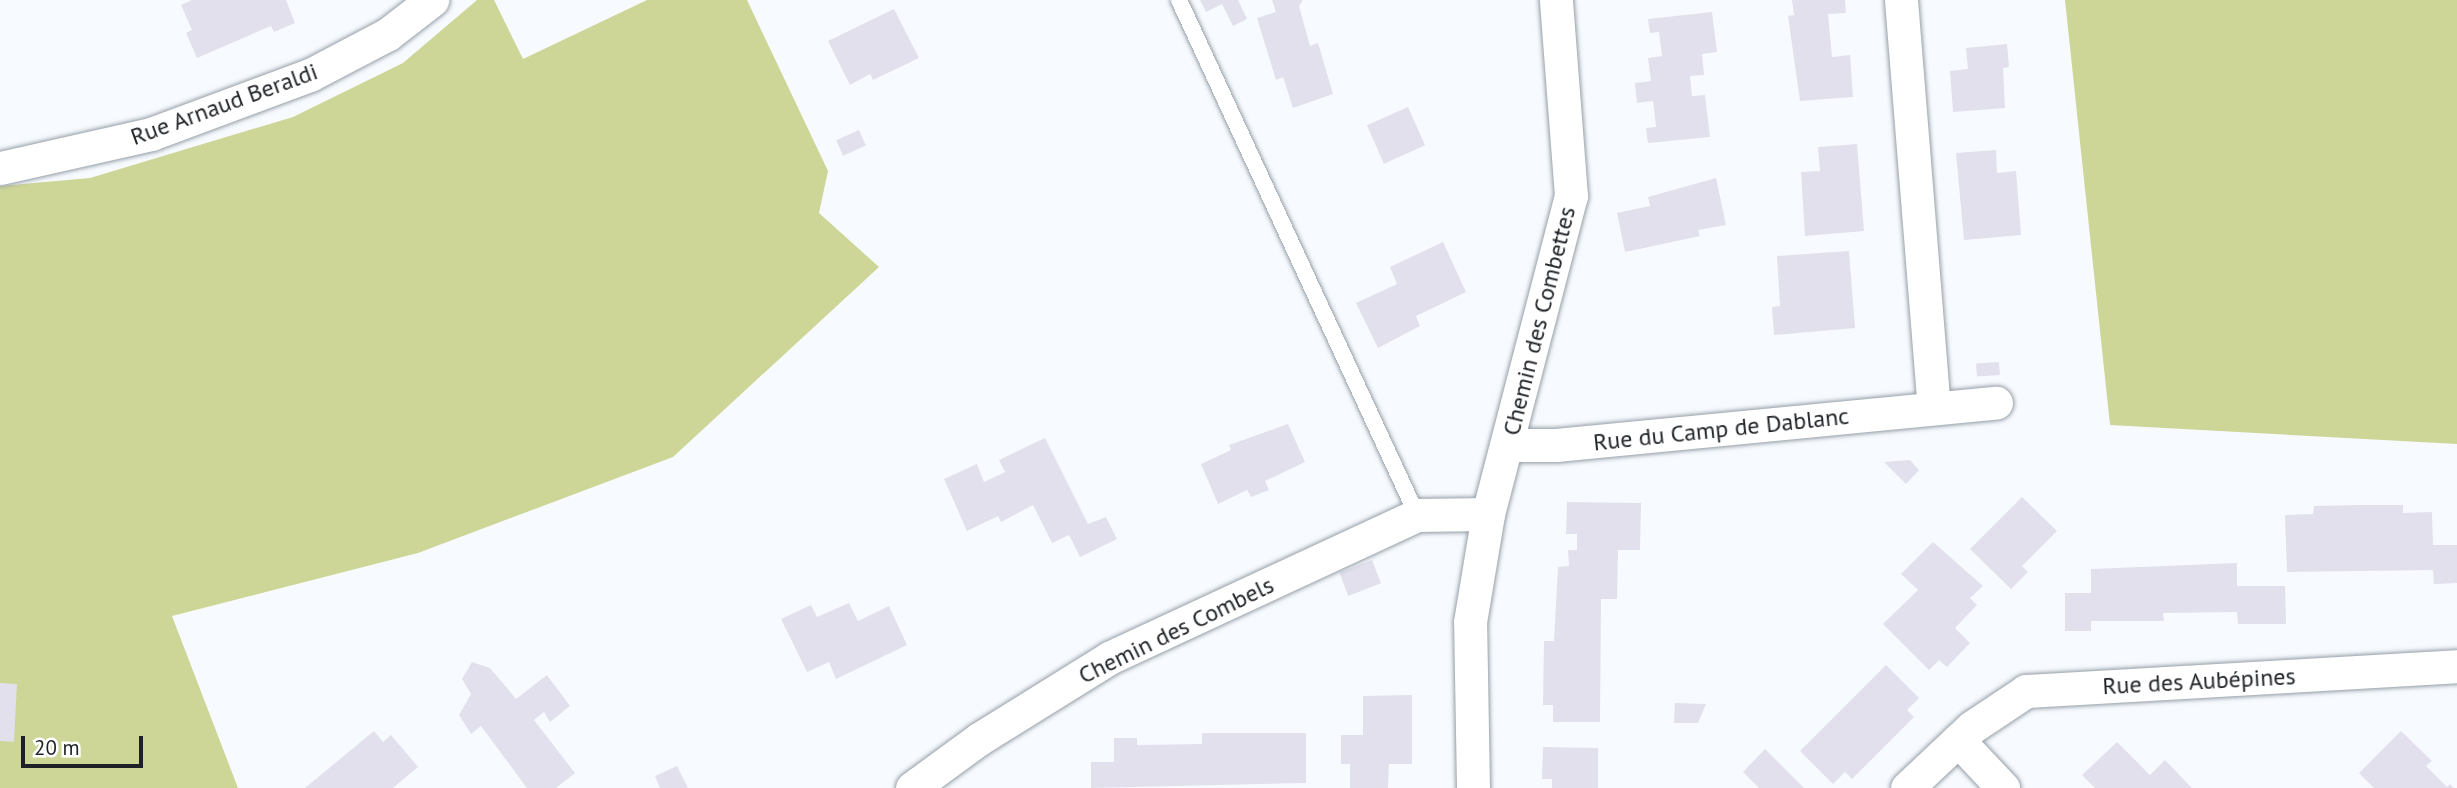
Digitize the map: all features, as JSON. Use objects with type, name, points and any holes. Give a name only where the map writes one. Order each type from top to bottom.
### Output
[{"type":"street","name":"Rue Arnaud Beraldi","points":[[0,168],[151,134],[310,75],[388,34],[432,0]]},
{"type":"street","name":"Chemin des Combettes","points":[[1473,788],[1469,622],[1488,514],[1571,196],[1556,0]]},
{"type":"street","points":[[1901,0],[1934,408]]},
{"type":"street","name":"Rue du Camp de Dablanc","points":[[1508,445],[1556,445],[1996,403]]},
{"type":"street","name":"Chemin des Combels","points":[[912,788],[979,739],[1109,659],[1417,515],[1488,514]]},
{"type":"street","name":"Rue des Aubépines","points":[[1907,788],[1958,740],[2026,691],[2452,671]]},
{"type":"street","points":[[1958,740],[2003,788]]},
{"type":"lane","points":[[1180,0],[1417,515]]},
{"type":"green space","points":[[477,0],[494,0],[523,59],[647,0],[747,0],[828,171],[819,213],[879,267],[673,457],[418,553],[172,616],[238,788],[0,788],[0,186],[90,178],[293,117],[403,63]]},
{"type":"green space","points":[[2065,0],[2457,0],[2457,444],[2110,425]]},
{"type":"building","points":[[192,0],[286,0],[295,23],[274,32],[271,26],[197,58],[186,33],[192,30],[181,5]]},
{"type":"building","points":[[1200,0],[1238,0],[1247,19],[1233,26],[1222,4],[1206,12]]},
{"type":"building","points":[[1272,0],[1303,0],[1299,6],[1310,46],[1318,43],[1333,94],[1293,108],[1283,77],[1276,80],[1257,18],[1276,12]]},
{"type":"building","points":[[1792,0],[1845,0],[1846,13],[1828,14],[1832,57],[1850,55],[1853,97],[1800,101],[1788,16],[1794,15]]},
{"type":"building","points":[[894,9],[919,58],[873,80],[870,74],[850,85],[828,41]]},
{"type":"building","points":[[1712,12],[1717,52],[1702,54],[1704,75],[1690,76],[1692,96],[1705,95],[1710,137],[1648,143],[1646,128],[1656,127],[1653,101],[1637,103],[1635,83],[1651,81],[1648,58],[1662,56],[1659,32],[1650,33],[1648,19]]},
{"type":"building","points":[[2007,44],[2009,67],[2003,68],[2005,108],[1953,112],[1950,71],[1968,69],[1966,48]]},
{"type":"building","points":[[1408,107],[1425,145],[1384,164],[1367,125]]},
{"type":"building","points":[[859,130],[866,146],[843,156],[836,140]]},
{"type":"building","points":[[1857,144],[1864,231],[1805,236],[1801,172],[1820,171],[1818,147]]},
{"type":"building","points":[[1996,150],[1997,173],[2016,171],[2021,235],[1964,240],[1956,153]]},
{"type":"building","points":[[1716,178],[1726,225],[1698,230],[1700,236],[1625,252],[1617,213],[1650,206],[1648,197]]},
{"type":"building","points":[[1443,242],[1466,292],[1416,316],[1420,326],[1378,348],[1356,303],[1397,284],[1390,267]]},
{"type":"building","points":[[1849,251],[1855,328],[1774,335],[1772,307],[1780,306],[1777,256]]},
{"type":"building","points":[[1999,362],[2000,375],[1977,377],[1976,364]]},
{"type":"building","points":[[1288,424],[1305,462],[1265,481],[1269,490],[1251,497],[1247,490],[1218,504],[1201,464],[1231,450],[1229,445]]},
{"type":"building","points":[[1045,438],[1088,524],[1106,517],[1117,539],[1080,557],[1069,535],[1052,543],[1033,505],[1001,522],[998,516],[967,531],[944,479],[977,464],[984,482],[1005,472],[999,460]]},
{"type":"building","points":[[1910,460],[1919,470],[1906,484],[1884,462]]},
{"type":"building","points":[[2022,497],[2057,531],[2022,566],[2028,572],[2011,589],[1970,549]]},
{"type":"building","points":[[1567,502],[1641,503],[1640,550],[1618,550],[1617,599],[1601,599],[1600,722],[1553,722],[1553,705],[1543,705],[1544,641],[1554,641],[1558,567],[1569,566],[1568,550],[1577,550],[1577,534],[1566,534]]},
{"type":"building","points":[[2403,505],[2403,513],[2432,512],[2433,545],[2457,545],[2457,583],[2434,584],[2433,570],[2287,572],[2285,515],[2313,514],[2314,506]]},
{"type":"building","points":[[1933,542],[1983,586],[1970,598],[1977,605],[1955,628],[1970,643],[1947,667],[1939,660],[1929,670],[1883,624],[1918,590],[1901,574]]},
{"type":"building","points":[[1372,560],[1381,583],[1348,596],[1339,573]]},
{"type":"building","points":[[2237,563],[2237,586],[2285,586],[2286,624],[2238,624],[2237,612],[2163,613],[2164,621],[2091,621],[2091,631],[2065,631],[2065,593],[2091,593],[2091,569]]},
{"type":"building","points":[[849,603],[858,621],[889,606],[907,645],[836,679],[829,662],[807,672],[781,619],[811,605],[817,617]]},
{"type":"building","points":[[472,662],[490,668],[516,699],[547,675],[570,706],[550,722],[544,712],[534,720],[575,773],[556,788],[527,788],[481,726],[471,734],[459,715],[471,694],[462,679]]},
{"type":"building","points":[[1886,665],[1919,698],[1907,710],[1914,717],[1852,779],[1845,772],[1833,784],[1800,751]]},
{"type":"building","points":[[0,683],[17,684],[14,742],[0,741]]},
{"type":"building","points":[[1412,695],[1412,764],[1389,764],[1388,788],[1350,788],[1350,764],[1341,764],[1341,735],[1363,735],[1363,696]]},
{"type":"building","points":[[1675,703],[1706,704],[1698,723],[1674,723]]},
{"type":"building","points":[[374,731],[383,742],[391,735],[418,767],[393,788],[305,788]]},
{"type":"building","points":[[2401,731],[2432,761],[2426,766],[2447,787],[2450,784],[2454,788],[2374,788],[2359,773]]},
{"type":"building","points":[[1202,733],[1306,733],[1306,783],[1091,788],[1091,762],[1114,762],[1114,738],[1137,738],[1137,745],[1202,744]]},
{"type":"building","points":[[2117,742],[2150,775],[2165,760],[2192,788],[2095,788],[2082,775]]},
{"type":"building","points":[[1543,747],[1598,748],[1598,788],[1552,788],[1552,779],[1542,779]]},
{"type":"building","points":[[1765,749],[1804,788],[1759,788],[1743,772]]},
{"type":"building","points":[[677,766],[688,788],[660,788],[655,776]]}]
